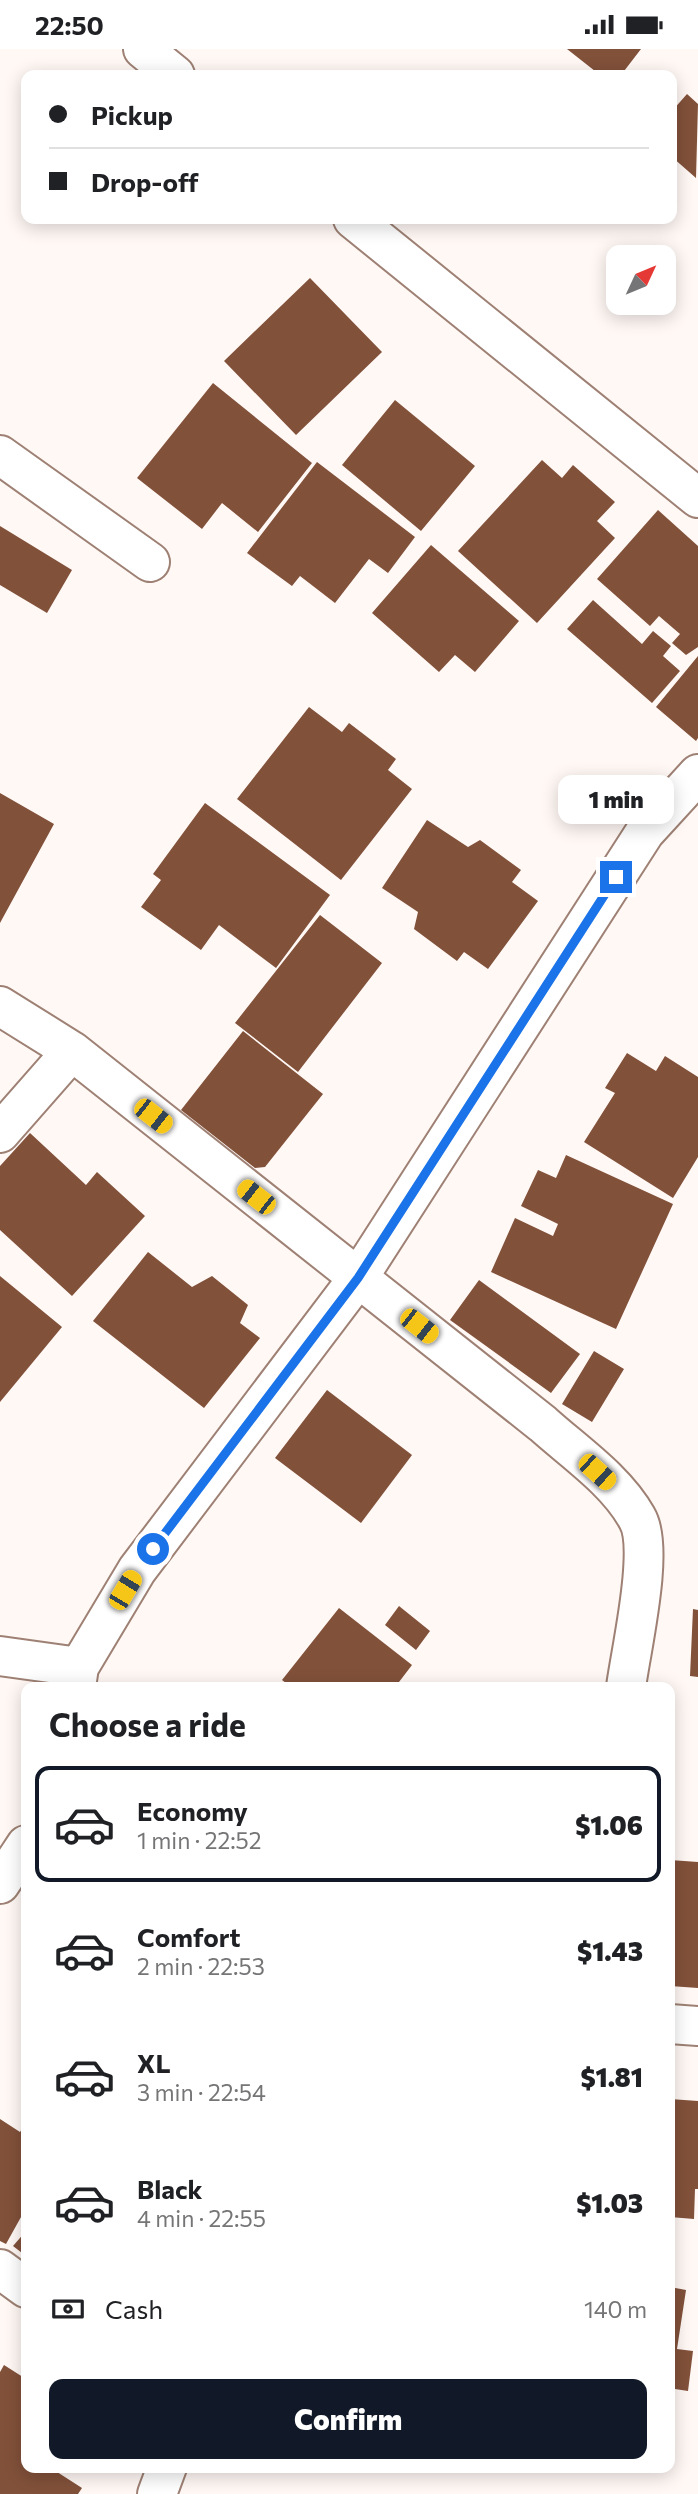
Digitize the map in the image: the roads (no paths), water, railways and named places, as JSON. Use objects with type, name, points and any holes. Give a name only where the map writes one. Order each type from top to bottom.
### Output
[{"type":"street","points":[[143,49],[169,70]]},
{"type":"street","points":[[359,224],[698,498]]},
{"type":"street","points":[[0,455],[150,562]]},
{"type":"street","points":[[0,1656],[77,1677],[137,1570],[358,1278],[645,832],[698,773]]},
{"type":"street","points":[[0,1006],[72,1051],[542,1423],[615,1488],[639,1519],[646,1549],[626,1682]]},
{"type":"street","points":[[0,1133],[72,1051]]},
{"type":"street","points":[[0,1884],[21,1852]]},
{"type":"street","points":[[675,2024],[698,2026]]},
{"type":"street","points":[[0,2269],[21,2284]]},
{"type":"street","points":[[157,2494],[165,2473]]}]
